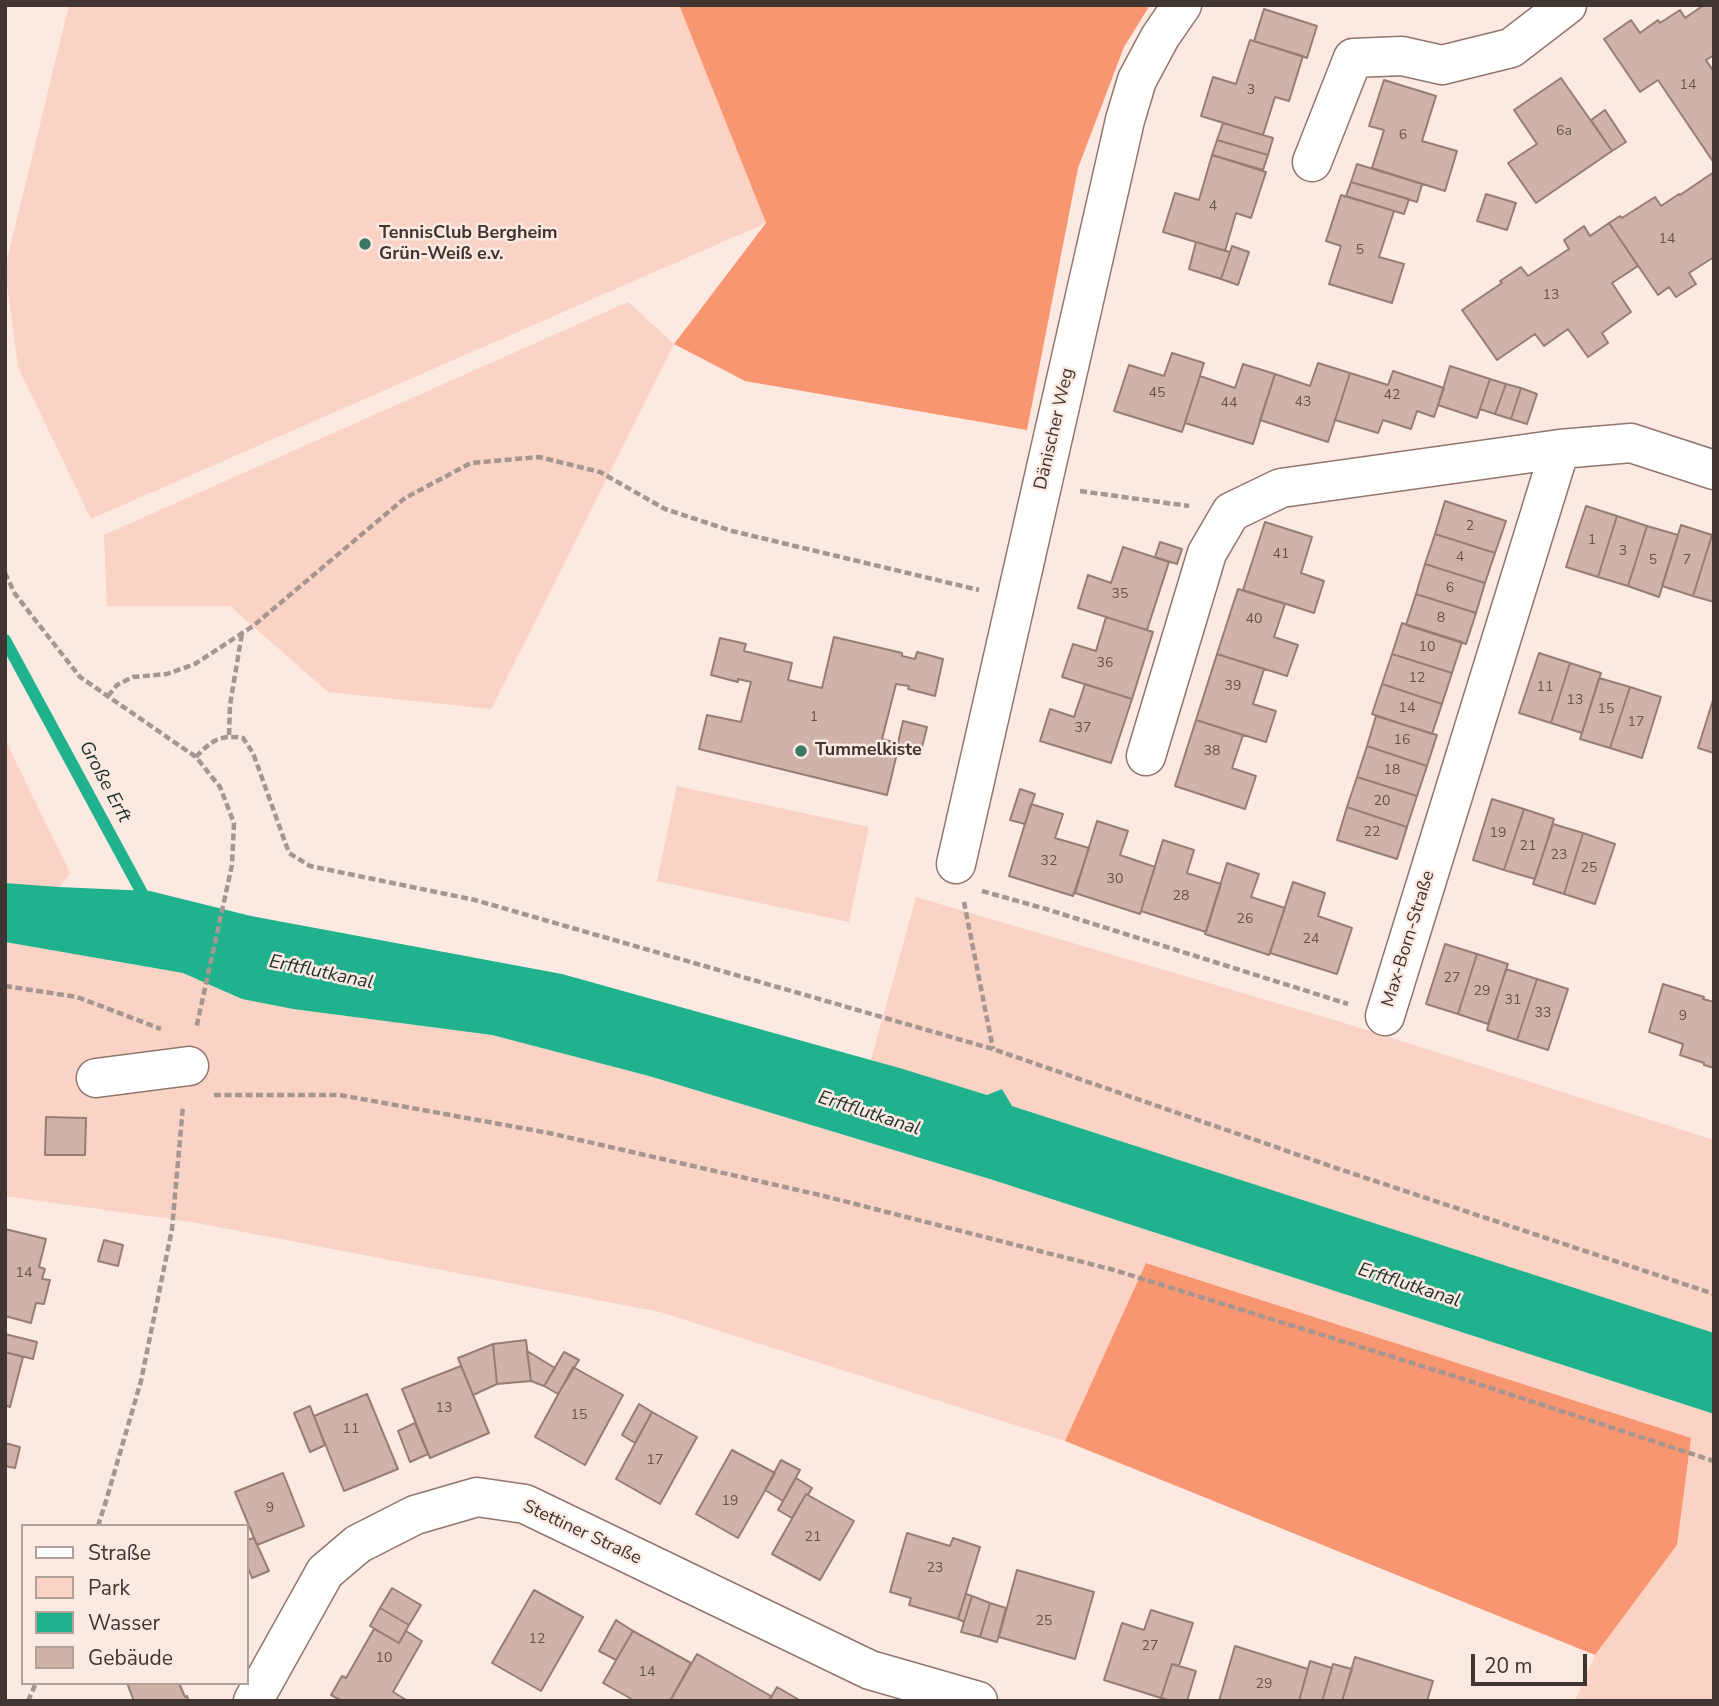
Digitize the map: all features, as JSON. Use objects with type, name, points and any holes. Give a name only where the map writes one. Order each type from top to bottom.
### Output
[{"type":"street","name":"Dänischer Weg","points":[[965,876],[1017,598],[1125,120],[1137,80],[1160,37],[1182,5]]},
{"type":"street","points":[[1312,162],[1353,58],[1402,56],[1442,65],[1511,48],[1567,5]]},
{"type":"street","points":[[1146,756],[1207,553],[1231,512],[1281,488],[1560,449],[1631,443],[1714,470]]},
{"type":"street","name":"Max-Born-Straße","points":[[1385,1016],[1560,449]]},
{"type":"street","points":[[96,1078],[186,1081]]},
{"type":"street","name":"Stettiner Straße","points":[[253,1701],[325,1572],[358,1545],[415,1515],[477,1497],[525,1504],[870,1670],[978,1701]]},
{"type":"path","points":[[108,696],[117,685],[133,677],[167,674],[195,664],[253,626],[405,498],[471,463],[539,457],[600,472],[665,509],[732,531],[1017,598]]},
{"type":"path","points":[[1043,486],[1231,512]]},
{"type":"path","points":[[5,573],[15,594],[79,677],[196,757],[220,787],[234,823],[232,865],[198,1022]]},
{"type":"path","points":[[229,735],[230,705],[242,633]]},
{"type":"path","points":[[196,757],[209,743],[229,735],[243,738],[253,753],[289,853],[310,866],[475,900],[993,1049],[1342,1170],[1714,1294]]},
{"type":"path","points":[[965,876],[993,1049]]},
{"type":"path","name":"Max-Born-Straße","points":[[965,876],[1046,909],[1385,1016]]},
{"type":"path","points":[[5,986],[77,997],[155,1026],[193,1045],[186,1081],[172,1229],[141,1381],[99,1524]]},
{"type":"path","points":[[186,1081],[340,1095],[548,1133],[811,1193],[1114,1270],[1714,1461]]},
{"type":"path","points":[[28,1701],[35,1685]]},
{"type":"green space","name":"TennisClub Bergheim Grün-Weiß e.v.","points":[[69,5],[679,5],[766,223],[91,519],[18,367],[5,268]]},
{"type":"green space","points":[[628,302],[674,344],[491,709],[328,692],[230,606],[107,606],[104,535]]},
{"type":"green space","points":[[5,738],[70,873],[59,887],[5,883]]},
{"type":"green space","points":[[677,786],[869,827],[849,922],[657,881]]},
{"type":"green space","points":[[916,897],[1338,1021],[1714,1140],[1714,1333],[1012,1106],[1002,1089],[987,1095],[871,1060]]},
{"type":"green space","points":[[5,942],[183,973],[242,999],[293,1009],[492,1035],[649,1076],[993,1180],[1714,1414],[1714,1701],[1575,1701],[1595,1655],[1677,1545],[1690,1438],[1147,1263],[1065,1441],[660,1312],[192,1222],[5,1196]]},
{"type":"shaded area","points":[[679,5],[1150,5],[1124,47],[1078,168],[1027,430],[745,381],[674,344],[766,223]]},
{"type":"shaded area","points":[[1146,1263],[1691,1438],[1677,1545],[1595,1655],[1065,1441]]},
{"type":"water","name":"Erftflutkanal","points":[[5,883],[150,891],[251,916],[562,974],[987,1095],[1002,1089],[1012,1106],[1714,1333],[1714,1414],[993,1180],[649,1076],[492,1035],[293,1009],[242,999],[183,973],[5,942]]},
{"type":"building","points":[[1704,5],[1714,5],[1714,55],[1706,60],[1712,69],[1714,67],[1714,163],[1658,80],[1640,92],[1604,39],[1631,20],[1640,33],[1658,20],[1660,23],[1680,10],[1685,18]]},
{"type":"building","points":[[1264,9],[1317,26],[1307,58],[1254,41]]},
{"type":"building","points":[[1250,40],[1303,56],[1289,101],[1275,97],[1263,135],[1201,116],[1213,77],[1236,84]]},
{"type":"building","points":[[1561,78],[1612,151],[1536,203],[1508,163],[1537,144],[1514,110]]},
{"type":"building","points":[[1384,80],[1436,96],[1422,141],[1457,151],[1445,191],[1372,168],[1384,130],[1369,126]]},
{"type":"building","points":[[1605,110],[1626,142],[1612,151],[1591,120]]},
{"type":"building","points":[[1223,123],[1273,138],[1268,155],[1217,140]]},
{"type":"building","points":[[1217,140],[1268,155],[1263,170],[1212,155]]},
{"type":"building","points":[[1212,155],[1266,172],[1251,218],[1236,213],[1225,251],[1163,232],[1175,193],[1199,200]]},
{"type":"building","points":[[1357,164],[1422,184],[1417,202],[1351,182]]},
{"type":"building","points":[[1714,172],[1714,257],[1689,273],[1696,284],[1676,297],[1669,287],[1658,295],[1609,223],[1655,197],[1661,206]]},
{"type":"building","points":[[1351,182],[1409,199],[1404,214],[1346,196]]},
{"type":"building","points":[[1486,194],[1516,203],[1507,230],[1477,221]]},
{"type":"building","points":[[1341,195],[1394,211],[1379,257],[1404,264],[1392,303],[1329,284],[1341,246],[1326,241]]},
{"type":"building","points":[[1609,223],[1638,266],[1612,283],[1631,312],[1602,333],[1608,343],[1588,357],[1568,329],[1544,346],[1535,334],[1497,360],[1462,310],[1521,267],[1528,276],[1569,249],[1564,240],[1584,226],[1590,236]]},
{"type":"building","points":[[1196,242],[1230,252],[1221,279],[1189,269]]},
{"type":"building","points":[[1232,246],[1249,252],[1238,285],[1221,279]]},
{"type":"building","points":[[1172,353],[1204,363],[1182,432],[1114,411],[1129,365],[1164,376]]},
{"type":"building","points":[[1318,363],[1350,373],[1328,442],[1260,420],[1275,374],[1310,386]]},
{"type":"building","points":[[1243,364],[1275,374],[1253,444],[1185,423],[1200,376],[1235,388]]},
{"type":"building","points":[[1450,366],[1490,379],[1477,418],[1438,405]]},
{"type":"building","points":[[1393,371],[1444,388],[1434,417],[1417,411],[1411,429],[1383,420],[1378,433],[1335,420],[1350,373],[1388,385]]},
{"type":"building","points":[[1490,379],[1506,384],[1495,414],[1480,409]]},
{"type":"building","points":[[1506,384],[1521,388],[1511,419],[1495,414]]},
{"type":"building","points":[[1521,388],[1537,394],[1527,424],[1511,419]]},
{"type":"building","points":[[1445,501],[1506,521],[1495,553],[1435,534]]},
{"type":"building","points":[[1586,506],[1617,516],[1598,577],[1566,567]]},
{"type":"building","points":[[1617,516],[1647,526],[1628,586],[1598,577]]},
{"type":"building","points":[[1265,522],[1312,537],[1301,573],[1324,581],[1314,613],[1243,590]]},
{"type":"building","points":[[1681,525],[1712,535],[1693,596],[1662,586]]},
{"type":"building","points":[[1647,526],[1678,535],[1659,597],[1628,586]]},
{"type":"building","points":[[1435,534],[1495,553],[1485,583],[1425,564]]},
{"type":"building","points":[[1712,535],[1714,536],[1714,602],[1693,596]]},
{"type":"building","points":[[1160,542],[1182,549],[1177,564],[1155,557]]},
{"type":"building","points":[[1123,547],[1169,562],[1147,630],[1078,608],[1088,575],[1111,583]]},
{"type":"building","points":[[1425,564],[1485,583],[1476,613],[1416,594]]},
{"type":"building","points":[[1238,589],[1285,604],[1274,637],[1298,645],[1287,676],[1217,654]]},
{"type":"building","points":[[1416,594],[1476,613],[1466,644],[1406,625]]},
{"type":"building","points":[[1106,617],[1153,632],[1132,699],[1062,677],[1073,644],[1096,651]]},
{"type":"building","points":[[1402,623],[1462,642],[1452,673],[1392,654]]},
{"type":"building","points":[[834,637],[902,653],[902,656],[915,659],[917,652],[943,659],[935,696],[896,684],[882,739],[898,743],[903,721],[927,727],[921,751],[899,745],[887,795],[699,749],[707,715],[741,722],[751,682],[738,679],[738,682],[711,675],[720,638],[746,644],[744,651],[792,663],[788,680],[822,688]]},
{"type":"building","points":[[1539,653],[1570,663],[1551,723],[1519,713]]},
{"type":"building","points":[[1217,654],[1264,669],[1253,704],[1276,711],[1266,742],[1196,720]]},
{"type":"building","points":[[1392,654],[1452,673],[1442,704],[1382,684]]},
{"type":"building","points":[[1570,663],[1601,673],[1582,733],[1551,723]]},
{"type":"building","points":[[1599,678],[1630,687],[1610,748],[1580,739]]},
{"type":"building","points":[[1085,684],[1132,699],[1111,763],[1040,741],[1050,709],[1074,717]]},
{"type":"building","points":[[1382,684],[1442,704],[1432,734],[1372,714]]},
{"type":"building","points":[[1630,687],[1661,697],[1642,758],[1610,748]]},
{"type":"building","points":[[1714,697],[1714,753],[1698,748]]},
{"type":"building","points":[[1376,716],[1437,735],[1427,766],[1367,746]]},
{"type":"building","points":[[1196,720],[1243,735],[1232,768],[1256,776],[1245,809],[1175,786]]},
{"type":"building","points":[[1367,746],[1427,766],[1417,796],[1357,777]]},
{"type":"building","points":[[1357,777],[1417,796],[1407,827],[1347,807]]},
{"type":"building","points":[[1020,789],[1035,794],[1025,824],[1010,820]]},
{"type":"building","points":[[1492,799],[1524,809],[1504,870],[1473,860]]},
{"type":"building","points":[[1031,804],[1063,814],[1055,838],[1089,848],[1073,896],[1009,876]]},
{"type":"building","points":[[1347,807],[1407,827],[1397,859],[1337,840]]},
{"type":"building","points":[[1524,809],[1554,819],[1535,879],[1504,870]]},
{"type":"building","points":[[1097,821],[1128,831],[1120,855],[1155,867],[1140,914],[1075,893]]},
{"type":"building","points":[[1553,824],[1583,833],[1564,894],[1533,884]]},
{"type":"building","points":[[1583,833],[1615,844],[1595,904],[1564,894]]},
{"type":"building","points":[[1163,840],[1194,850],[1187,873],[1221,884],[1206,932],[1141,911]]},
{"type":"building","points":[[1227,863],[1259,874],[1251,897],[1285,908],[1269,955],[1205,934]]},
{"type":"building","points":[[1293,882],[1325,893],[1318,916],[1352,928],[1337,974],[1270,953]]},
{"type":"building","points":[[1445,944],[1477,954],[1458,1014],[1426,1004]]},
{"type":"building","points":[[1477,954],[1508,964],[1488,1024],[1458,1014]]},
{"type":"building","points":[[1506,969],[1537,979],[1517,1040],[1487,1030]]},
{"type":"building","points":[[1537,979],[1568,989],[1548,1050],[1517,1040]]},
{"type":"building","points":[[1663,984],[1714,1002],[1714,1068],[1680,1055],[1683,1044],[1649,1032]]},
{"type":"building","points":[[46,1117],[86,1118],[85,1155],[45,1155]]},
{"type":"building","points":[[5,1229],[46,1239],[39,1267],[45,1269],[42,1279],[50,1280],[44,1304],[36,1303],[31,1323],[5,1316]]},
{"type":"building","points":[[104,1240],[123,1245],[118,1266],[98,1261]]},
{"type":"building","points":[[5,1334],[37,1342],[33,1359],[5,1352]]},
{"type":"building","points":[[526,1340],[531,1381],[497,1384],[493,1344]]},
{"type":"building","points":[[493,1344],[497,1384],[473,1395],[458,1358]]},
{"type":"building","points":[[527,1351],[555,1368],[544,1386],[531,1381]]},
{"type":"building","points":[[5,1352],[23,1357],[10,1407],[5,1405]]},
{"type":"building","points":[[564,1352],[579,1360],[558,1394],[544,1386]]},
{"type":"building","points":[[461,1366],[489,1433],[430,1458],[402,1389]]},
{"type":"building","points":[[573,1367],[623,1395],[585,1465],[535,1437]]},
{"type":"building","points":[[367,1394],[398,1469],[344,1491],[314,1416]]},
{"type":"building","points":[[639,1404],[652,1412],[635,1443],[622,1435]]},
{"type":"building","points":[[310,1406],[325,1445],[310,1452],[294,1413]]},
{"type":"building","points":[[652,1412],[697,1437],[660,1504],[616,1479]]},
{"type":"building","points":[[415,1423],[428,1454],[410,1462],[398,1431]]},
{"type":"building","points":[[5,1443],[20,1447],[15,1468],[5,1466]]},
{"type":"building","points":[[732,1450],[775,1473],[738,1538],[696,1514]]},
{"type":"building","points":[[781,1460],[800,1470],[783,1501],[765,1490]]},
{"type":"building","points":[[283,1473],[304,1526],[257,1545],[235,1492]]},
{"type":"building","points":[[796,1478],[812,1488],[792,1518],[778,1510]]},
{"type":"building","points":[[806,1494],[854,1521],[820,1580],[772,1554]]},
{"type":"building","points":[[907,1533],[950,1546],[953,1538],[980,1547],[958,1619],[909,1605],[911,1598],[890,1592]]},
{"type":"building","points":[[254,1538],[269,1571],[252,1578],[248,1568],[248,1540]]},
{"type":"building","points":[[1017,1570],[1094,1592],[1075,1659],[999,1637]]},
{"type":"building","points":[[392,1588],[421,1605],[409,1625],[380,1608]]},
{"type":"building","points":[[534,1590],[583,1617],[541,1691],[492,1663]]},
{"type":"building","points":[[966,1594],[972,1596],[964,1622],[958,1619]]},
{"type":"building","points":[[972,1596],[990,1603],[980,1637],[961,1632]]},
{"type":"building","points":[[990,1603],[1006,1608],[997,1642],[980,1637]]},
{"type":"building","points":[[380,1608],[409,1625],[399,1643],[370,1626]]},
{"type":"building","points":[[1151,1610],[1193,1623],[1179,1666],[1172,1664],[1161,1698],[1104,1680],[1122,1623],[1144,1630]]},
{"type":"building","points":[[616,1620],[633,1631],[616,1660],[599,1651]]},
{"type":"building","points":[[374,1629],[399,1643],[406,1631],[422,1641],[393,1692],[408,1701],[342,1701],[331,1695],[342,1676],[346,1678]]},
{"type":"building","points":[[633,1631],[691,1663],[670,1701],[635,1701],[603,1683]]},
{"type":"building","points":[[1235,1646],[1308,1669],[1299,1701],[1219,1701]]},
{"type":"building","points":[[697,1654],[771,1696],[769,1701],[670,1701]]},
{"type":"building","points":[[1355,1657],[1433,1681],[1427,1701],[1342,1701]]},
{"type":"building","points":[[1310,1661],[1332,1668],[1322,1701],[1299,1701]]},
{"type":"building","points":[[1172,1664],[1196,1671],[1187,1701],[1161,1698]]},
{"type":"building","points":[[1333,1664],[1352,1669],[1342,1701],[1322,1701]]},
{"type":"building","points":[[128,1685],[180,1685],[189,1701],[134,1701]]},
{"type":"building","points":[[777,1687],[801,1701],[769,1701]]},
{"type":"waterway","name":"Große Erft","points":[[5,640],[148,904]]},
{"type":"place","name":"TennisClub Bergheim Grün-Weiß e.v.","points":[[365,244]]},
{"type":"place","name":"Tummelkiste","points":[[801,751]]}]
